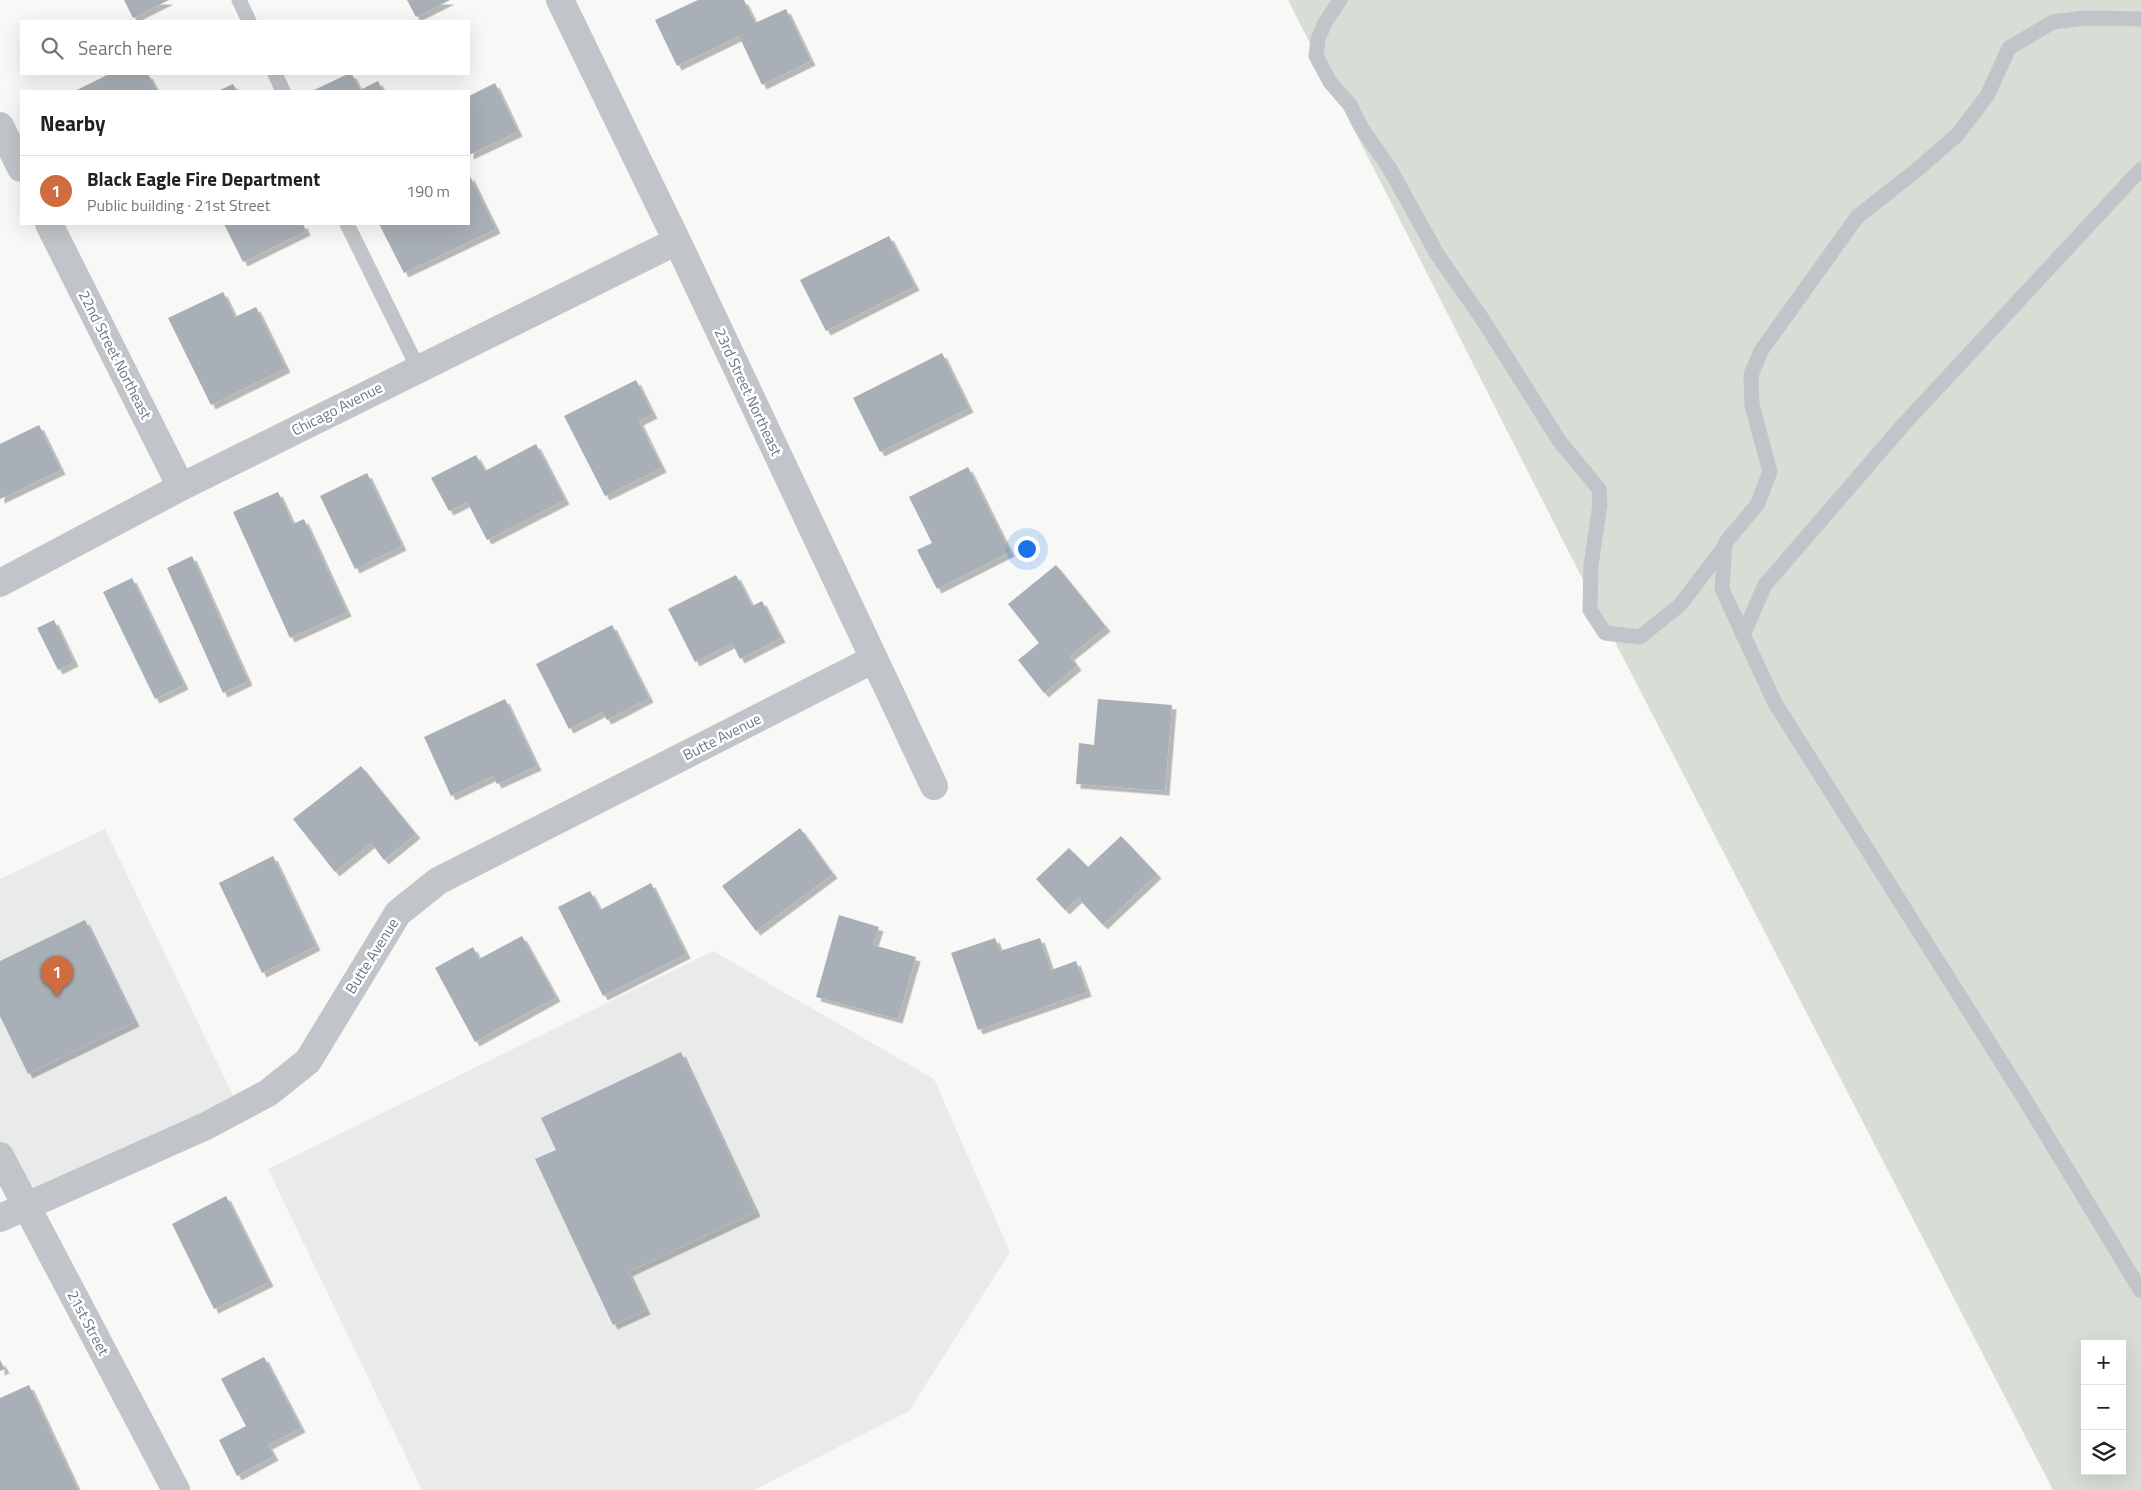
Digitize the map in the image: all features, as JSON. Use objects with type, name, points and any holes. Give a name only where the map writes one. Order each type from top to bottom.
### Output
[{"type":"street","name":"23rd Street Northeast","points":[[560,0],[677,241],[934,786]]},
{"type":"street","points":[[0,126],[20,166]]},
{"type":"street","name":"22nd Street Northeast","points":[[50,225],[181,487]]},
{"type":"street","name":"Chicago Avenue","points":[[0,583],[181,487],[677,241]]},
{"type":"street","name":"Butte Avenue","points":[[0,1218],[206,1126],[268,1093],[308,1061],[398,913],[438,881],[874,660]]},
{"type":"street","name":"21st Street","points":[[0,1156],[176,1490]]},
{"type":"lane","points":[[239,0],[249,20]]},
{"type":"lane","points":[[1340,0],[1325,23],[1316,56],[1330,82],[1350,106],[1361,127],[1390,170],[1437,254],[1483,320],[1560,442],[1599,489],[1600,504],[1591,565],[1590,610],[1604,633],[1640,637],[1680,605],[1725,546]]},
{"type":"lane","points":[[2141,19],[2085,18],[2053,22],[2009,48],[1987,96],[1957,135],[1918,170],[1857,217],[1761,351],[1752,376],[1752,405],[1770,472],[1757,505],[1725,543],[1722,589],[1774,703],[2024,1098],[2141,1290]]},
{"type":"lane","points":[[275,75],[282,90]]},
{"type":"lane","points":[[1743,635],[1765,585],[1904,424],[2141,169]]},
{"type":"lane","points":[[347,225],[418,368]]},
{"type":"shaded area","points":[[1288,0],[2141,0],[2141,1490],[2053,1490],[1583,580]]},
{"type":"shaded area","points":[[105,829],[239,1108],[26,1206],[0,1157],[0,879]]},
{"type":"shaded area","points":[[713,951],[934,1079],[1010,1252],[909,1411],[754,1490],[422,1490],[268,1169]]},
{"type":"building","points":[[124,0],[169,0],[133,18]]},
{"type":"building","points":[[407,0],[450,0],[416,17]]},
{"type":"building","points":[[698,0],[744,0],[755,23],[786,9],[811,61],[762,85],[739,36],[677,66],[655,20]]},
{"type":"building","points":[[107,75],[149,75],[156,90],[77,90]]},
{"type":"building","points":[[346,75],[352,75],[360,90],[314,90]]},
{"type":"building","points":[[378,81],[382,90],[360,90]]},
{"type":"building","points":[[495,83],[518,132],[470,155],[470,96]]},
{"type":"building","points":[[233,84],[236,90],[220,90]]},
{"type":"building","points":[[470,176],[496,229],[404,273],[380,225],[470,225]]},
{"type":"building","points":[[224,225],[303,225],[306,231],[243,262]]},
{"type":"building","points":[[889,236],[915,286],[826,331],[800,280]]},
{"type":"building","points":[[223,292],[235,317],[256,307],[286,368],[211,405],[168,318]]},
{"type":"building","points":[[942,353],[969,408],[880,452],[853,398]]},
{"type":"building","points":[[636,380],[653,414],[639,421],[662,468],[605,496],[564,416]]},
{"type":"building","points":[[39,425],[61,470],[0,499],[0,444]]},
{"type":"building","points":[[536,444],[565,500],[487,540],[467,502],[449,511],[431,478],[476,455],[485,471]]},
{"type":"building","points":[[968,467],[1010,552],[937,589],[917,550],[932,543],[909,497]]},
{"type":"building","points":[[367,473],[402,546],[355,569],[320,496]]},
{"type":"building","points":[[278,492],[293,524],[304,519],[347,612],[290,638],[233,512]]},
{"type":"building","points":[[192,556],[248,681],[223,693],[167,568]]},
{"type":"building","points":[[1056,565],[1106,627],[1070,656],[1077,666],[1044,693],[1018,660],[1039,643],[1008,604]]},
{"type":"building","points":[[736,575],[752,606],[762,601],[781,638],[740,659],[732,643],[695,662],[668,609]]},
{"type":"building","points":[[132,578],[184,685],[155,699],[103,592]]},
{"type":"building","points":[[54,620],[74,662],[58,670],[37,628]]},
{"type":"building","points":[[612,625],[649,698],[607,720],[602,712],[569,729],[536,664]]},
{"type":"building","points":[[505,699],[537,766],[497,784],[493,776],[451,796],[424,737]]},
{"type":"building","points":[[1098,699],[1172,705],[1165,791],[1076,784],[1079,743],[1094,745]]},
{"type":"building","points":[[361,766],[416,834],[384,860],[371,843],[335,872],[293,819]]},
{"type":"building","points":[[800,828],[833,874],[756,931],[722,886]]},
{"type":"building","points":[[1121,836],[1157,874],[1103,925],[1078,898],[1065,910],[1036,879],[1069,848],[1088,867]]},
{"type":"building","points":[[273,856],[316,946],[262,973],[219,883]]},
{"type":"building","points":[[651,883],[686,954],[603,996],[558,907],[590,891],[600,910]]},
{"type":"building","points":[[839,915],[879,927],[873,945],[916,957],[898,1019],[816,997]]},
{"type":"building","points":[[85,920],[135,1022],[28,1074],[0,1016],[0,961]]},
{"type":"building","points":[[522,936],[556,997],[475,1042],[435,968],[473,947],[479,959]]},
{"type":"building","points":[[995,938],[1000,951],[1040,938],[1051,970],[1076,961],[1087,992],[978,1030],[951,953]]},
{"type":"building","points":[[681,1052],[756,1212],[628,1272],[646,1310],[613,1325],[535,1159],[556,1150],[541,1118]]},
{"type":"building","points":[[226,1196],[269,1282],[214,1309],[172,1224]]},
{"type":"building","points":[[264,1357],[301,1428],[268,1445],[274,1456],[237,1476],[219,1440],[246,1426],[221,1379]]},
{"type":"building","points":[[0,1360],[5,1369],[0,1371]]},
{"type":"building","points":[[29,1385],[78,1490],[0,1490],[0,1398]]},
{"type":"place","name":"Black Eagle Fire Department","points":[[57,997]]}]
